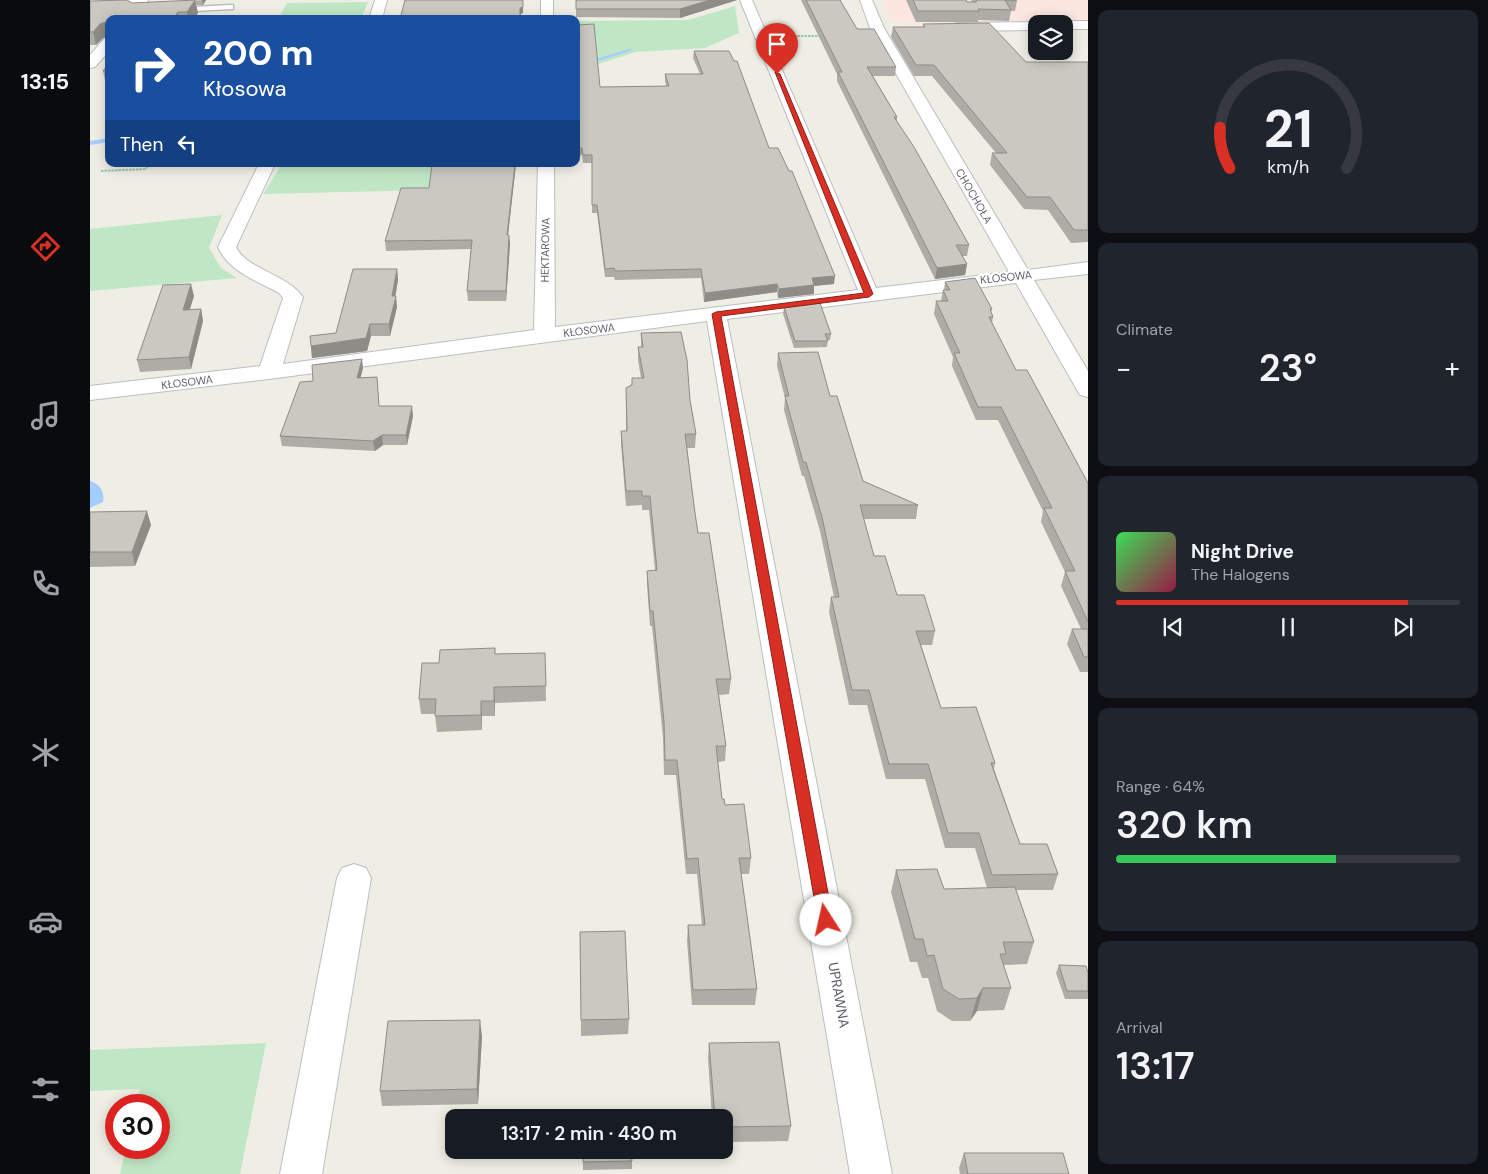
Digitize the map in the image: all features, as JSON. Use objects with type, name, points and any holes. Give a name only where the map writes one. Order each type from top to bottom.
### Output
[{"type":"street","points":[[376,15],[381,0]]},
{"type":"street","points":[[547,15],[548,0]]},
{"type":"street","points":[[746,0],[869,294]]},
{"type":"street","name":"CHOCHOŁA","points":[[866,0],[877,28],[1088,390]]},
{"type":"street","points":[[90,1],[140,4]]},
{"type":"street","points":[[947,27],[1028,26]]},
{"type":"street","points":[[877,28],[897,27]]},
{"type":"street","points":[[90,64],[105,47]]},
{"type":"street","points":[[266,167],[227,247],[231,256],[236,261],[292,292],[293,297],[269,372]]},
{"type":"street","name":"HEKTAROWA","points":[[544,335],[546,167]]},
{"type":"street","name":"KŁOSOWA","points":[[90,393],[1088,268]]},
{"type":"street","name":"UPRAWNA","points":[[716,314],[871,1174]]},
{"type":"street","points":[[301,1174],[354,878]]},
{"type":"lane","points":[[163,11],[230,7]]},
{"type":"path","points":[[761,37],[826,36]]},
{"type":"path","points":[[101,170],[146,169]]},
{"type":"path","points":[[142,175],[146,169]]},
{"type":"shaded area","points":[[882,0],[1088,0],[1088,21],[1073,21],[1073,15],[1028,15],[1028,22],[918,24],[891,21]]},
{"type":"green space","points":[[368,2],[363,15],[280,15],[287,3]]},
{"type":"green space","points":[[735,6],[739,33],[705,48],[636,52],[580,70],[580,21],[688,20]]},
{"type":"green space","points":[[280,167],[435,167],[431,190],[263,194]]},
{"type":"green space","points":[[222,215],[209,248],[221,268],[237,278],[90,291],[90,229]]},
{"type":"green space","points":[[266,1043],[240,1174],[120,1174],[123,1159],[170,1159],[170,1094],[139,1094],[140,1089],[90,1091],[90,1050]]},
{"type":"water","points":[[90,481],[99,486],[103,502],[90,508]]},
{"type":"building","points":[[127,0],[132,3],[195,0],[187,12],[178,12],[176,15],[105,15],[105,22],[100,24],[93,32],[90,32],[90,1]]},
{"type":"building","points":[[405,0],[523,0],[520,15],[401,15]]},
{"type":"building","points":[[576,0],[710,0],[680,9],[576,9]]},
{"type":"building","points":[[806,0],[840,0],[857,29],[874,29],[896,67],[867,67],[969,245],[956,245],[967,264],[937,268],[838,72],[842,72]]},
{"type":"building","points":[[913,0],[966,0],[967,2],[976,2],[977,0],[1005,0],[1011,10],[918,11]]},
{"type":"building","points":[[989,23],[1026,62],[1088,62],[1088,230],[1074,230],[1050,197],[1027,197],[992,153],[1007,153],[934,65],[916,65],[893,27],[925,27],[923,24]]},
{"type":"building","points":[[594,24],[600,87],[669,86],[665,74],[703,74],[694,51],[729,51],[734,61],[737,61],[769,148],[778,148],[789,171],[792,171],[835,276],[812,278],[814,285],[779,289],[777,284],[705,293],[701,269],[615,271],[614,268],[605,269],[597,205],[592,205],[592,155],[583,155],[582,148],[580,148],[580,25]]},
{"type":"building","points":[[432,167],[515,167],[507,235],[509,235],[506,291],[467,291],[472,240],[385,241],[401,188],[429,188]]},
{"type":"building","points":[[353,269],[397,269],[392,296],[396,296],[389,324],[370,324],[366,338],[311,346],[310,336],[336,333]]},
{"type":"building","points":[[975,278],[992,309],[990,309],[993,317],[989,317],[1016,370],[1027,370],[1088,483],[1088,622],[1065,571],[1075,571],[1044,508],[1052,508],[1001,407],[978,407],[954,353],[960,353],[936,301],[948,301],[943,290],[950,290],[945,282]]},
{"type":"building","points":[[191,284],[183,310],[201,309],[189,357],[137,360],[163,285]]},
{"type":"building","points":[[820,303],[831,334],[825,334],[828,341],[795,341],[784,307]]},
{"type":"building","points":[[681,332],[687,360],[690,400],[696,434],[685,434],[695,513],[698,533],[709,533],[731,679],[716,679],[726,746],[716,746],[722,799],[724,799],[725,805],[744,804],[751,858],[739,858],[757,989],[693,990],[688,925],[705,925],[698,858],[687,859],[677,760],[665,760],[664,722],[647,571],[657,570],[650,496],[642,496],[642,491],[626,491],[621,431],[627,431],[626,388],[632,385],[632,378],[644,378],[638,347],[643,347],[641,333]]},
{"type":"building","points":[[818,352],[830,396],[837,396],[863,481],[918,505],[860,505],[874,556],[885,556],[897,595],[924,595],[935,631],[916,631],[941,708],[976,707],[995,763],[991,763],[1020,844],[1047,844],[1058,874],[992,875],[979,833],[948,833],[928,764],[889,764],[869,690],[852,690],[831,597],[839,597],[822,517],[806,462],[803,462],[785,396],[789,396],[778,353]]},
{"type":"building","points":[[362,359],[357,378],[377,377],[379,406],[412,406],[406,435],[382,435],[373,441],[280,436],[300,382],[313,381],[312,365]]},
{"type":"building","points":[[147,511],[132,552],[90,552],[90,512]]},
{"type":"building","points":[[1072,629],[1088,629],[1088,657],[1084,657]]},
{"type":"building","points":[[495,648],[495,654],[545,653],[546,686],[494,687],[494,701],[481,701],[481,715],[435,716],[436,699],[419,699],[422,663],[439,663],[440,650]]},
{"type":"building","points":[[937,869],[944,889],[1015,887],[1034,942],[1003,942],[1006,954],[1000,954],[1011,988],[983,988],[977,998],[959,999],[943,989],[934,955],[927,956],[923,939],[915,939],[896,870]]},
{"type":"building","points":[[625,931],[629,1019],[581,1020],[580,932]]},
{"type":"building","points":[[1059,965],[1086,966],[1088,991],[1067,991]]},
{"type":"building","points":[[480,1020],[477,1089],[380,1091],[388,1021]]},
{"type":"building","points":[[779,1042],[791,1126],[733,1127],[733,1109],[714,1109],[709,1043]]},
{"type":"building","points":[[964,1153],[1063,1153],[1069,1174],[968,1174]]},
{"type":"building","points":[[583,1159],[632,1159],[632,1161],[583,1162]]},
{"type":"waterway","points":[[580,66],[631,50]]},
{"type":"waterway","points":[[90,143],[105,141]]},
{"type":"route","points":[[777,74],[869,294],[716,314],[826,920]]}]
